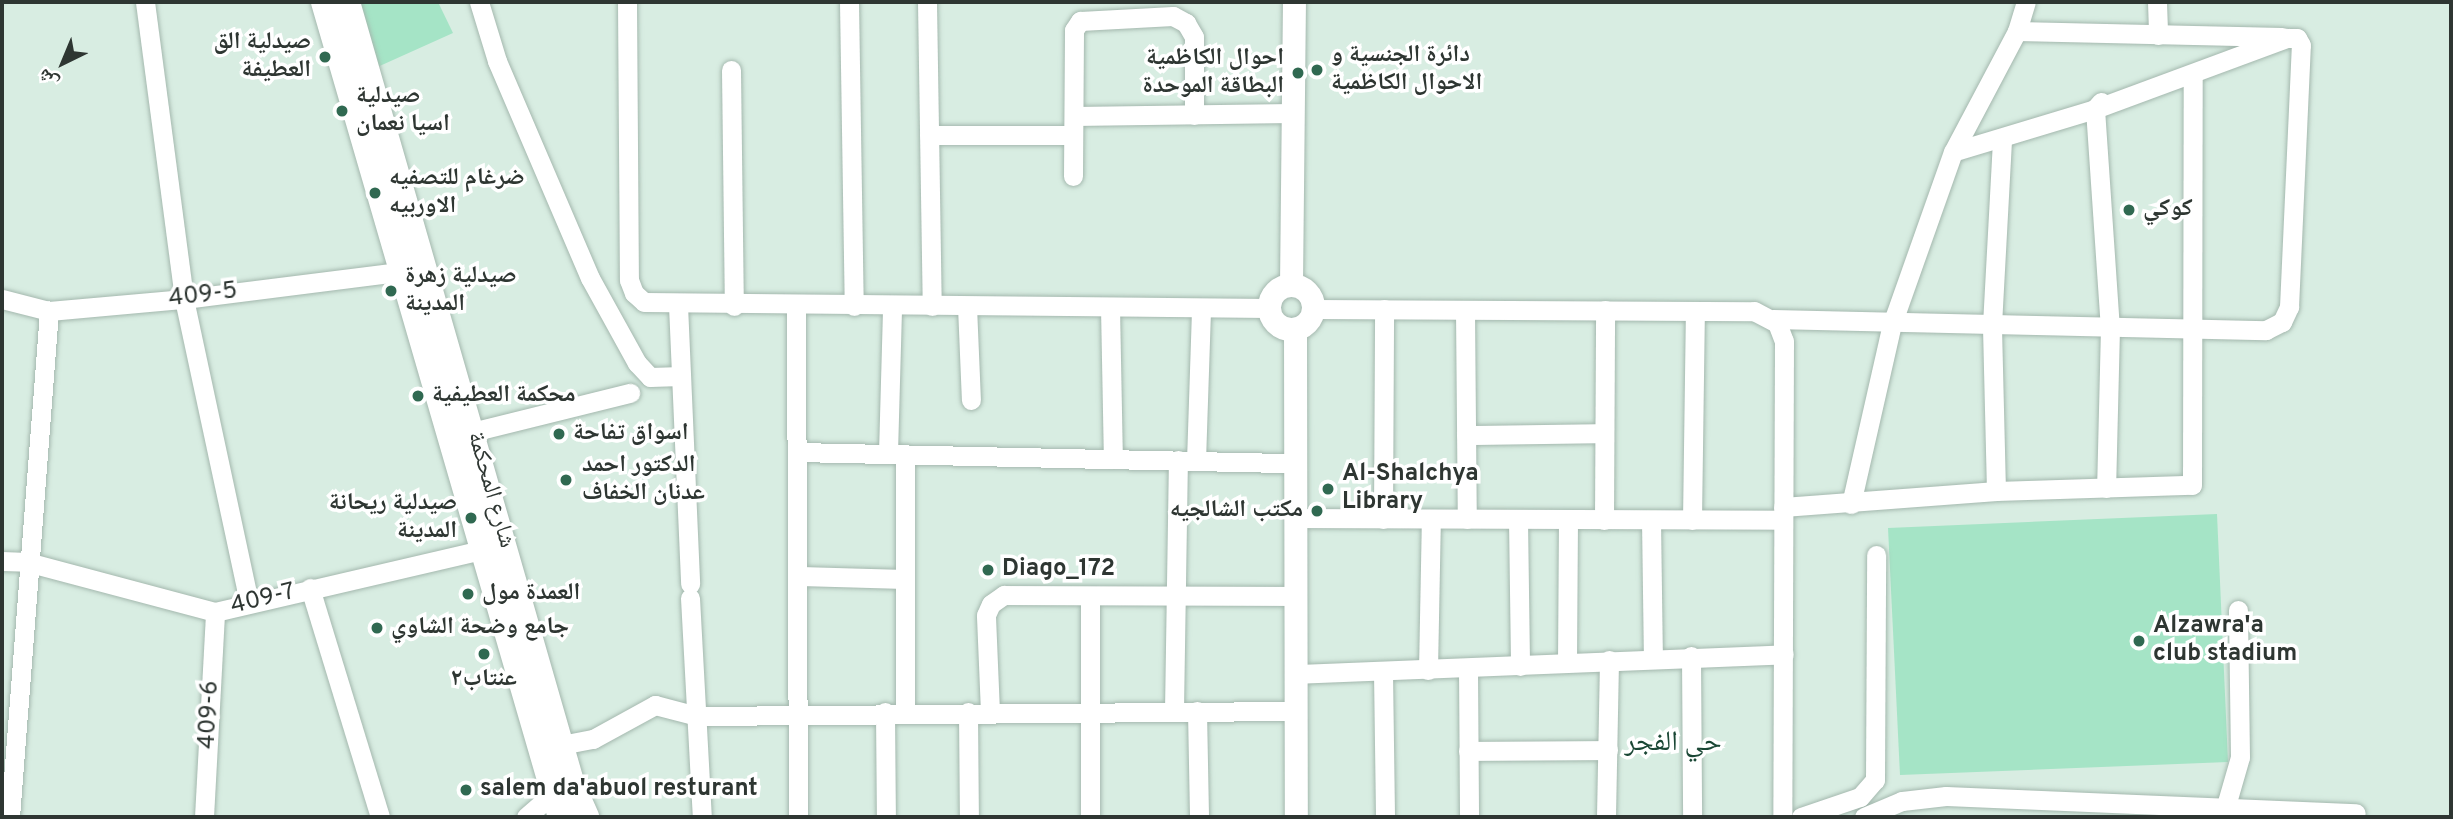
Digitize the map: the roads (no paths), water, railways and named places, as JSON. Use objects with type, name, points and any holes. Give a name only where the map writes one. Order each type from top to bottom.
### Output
[{"type":"main road","name":"شارع المحكمة","points":[[324,2],[405,271],[557,805]]},
{"type":"main road","name":"شارع المحكمة","points":[[347,2],[561,745],[586,817]]},
{"type":"street","points":[[145,2],[184,299],[249,603]]},
{"type":"street","points":[[479,2],[497,61],[604,304],[650,377],[681,376]]},
{"type":"street","points":[[627,2],[629,280],[634,293],[651,305],[1269,308]]},
{"type":"street","points":[[849,2],[854,306]]},
{"type":"street","points":[[927,2],[932,306]]},
{"type":"street","points":[[1291,285],[1294,2]]},
{"type":"street","points":[[1851,504],[1892,324],[1953,152],[2017,31],[2026,2]]},
{"type":"street","points":[[2157,2],[2158,35]]},
{"type":"street","points":[[1073,176],[1074,30],[1080,21],[1173,16],[1186,23],[1194,37],[1194,114]]},
{"type":"street","points":[[1313,309],[1754,312],[1773,319],[1892,324],[2194,330],[2266,330],[2282,322],[2289,307],[2301,45],[2297,38],[2017,31]]},
{"type":"street","points":[[1953,152],[2002,140],[2098,105],[2193,75],[2287,38]]},
{"type":"street","points":[[731,70],[734,306]]},
{"type":"street","points":[[1296,518],[1692,520],[1783,514],[1851,504],[1996,491],[2192,485],[2193,75]]},
{"type":"street","points":[[2098,105],[2110,328],[2106,488]]},
{"type":"street","points":[[929,135],[1073,126],[1194,114],[1292,113]]},
{"type":"street","points":[[1996,491],[1992,326],[2002,140]]},
{"type":"street","name":"409-5","points":[[2,299],[49,311],[184,299],[405,271]]},
{"type":"street","points":[[1291,285],[1309,293],[1313,309],[1309,321],[1295,329],[1277,324],[1269,308],[1275,292],[1291,285]]},
{"type":"street","points":[[604,304],[634,293]]},
{"type":"street","points":[[678,305],[702,817]]},
{"type":"street","points":[[796,306],[800,576],[798,817]]},
{"type":"street","points":[[886,817],[905,579],[896,454],[892,306]]},
{"type":"street","points":[[967,306],[971,400]]},
{"type":"street","points":[[1110,307],[1113,459]]},
{"type":"street","points":[[1174,711],[1177,596],[1201,307]]},
{"type":"street","points":[[1383,519],[1384,309]]},
{"type":"street","points":[[1465,310],[1467,519]]},
{"type":"street","points":[[1604,520],[1605,310]]},
{"type":"street","points":[[10,817],[27,562],[49,311]]},
{"type":"street","points":[[1692,520],[1695,311]]},
{"type":"street","points":[[1773,319],[1784,341],[1782,817]]},
{"type":"street","points":[[1295,329],[1296,817]]},
{"type":"street","points":[[472,432],[630,393]]},
{"type":"street","points":[[1466,435],[1604,433]]},
{"type":"street","points":[[798,452],[1295,463]]},
{"type":"street","points":[[1428,670],[1431,519]]},
{"type":"street","points":[[1518,519],[1520,666]]},
{"type":"street","points":[[1567,663],[1568,519]]},
{"type":"street","points":[[1651,520],[1653,657]]},
{"type":"street","name":"409-7","points":[[2,561],[27,562],[215,612],[485,549]]},
{"type":"street","points":[[1801,817],[1860,797],[1875,780],[1876,555]]},
{"type":"street","points":[[800,576],[905,579]]},
{"type":"street","points":[[310,588],[380,817]]},
{"type":"street","points":[[990,712],[986,615],[990,604],[1003,596],[1296,596]]},
{"type":"street","points":[[1090,596],[1090,817]]},
{"type":"street","points":[[2224,811],[2240,757],[2238,610]]},
{"type":"street","name":"409-6","points":[[204,817],[215,612]]},
{"type":"street","points":[[1296,674],[1520,666],[1653,657],[1784,654]]},
{"type":"street","points":[[1691,656],[1692,817]]},
{"type":"street","points":[[1606,817],[1609,660]]},
{"type":"street","points":[[1468,668],[1469,817]]},
{"type":"street","points":[[1383,672],[1385,817]]},
{"type":"street","points":[[561,745],[593,739],[656,705],[697,716],[895,712],[1296,711]]},
{"type":"street","points":[[1197,711],[1199,817]]},
{"type":"street","points":[[968,712],[969,817]]},
{"type":"street","points":[[1468,751],[1608,750]]},
{"type":"street","points":[[1864,817],[1902,801],[1946,796],[2224,811],[2356,813]]},
{"type":"street","points":[[526,817],[557,805]]},
{"type":"place","name":"صيدلية الق العطيفة","points":[[325,57]]},
{"type":"place","name":"دائرة الجنسية و الاحوال الكاظمية","points":[[1317,70]]},
{"type":"place","name":"احوال الكاظمية البطاقة الموحدة","points":[[1298,73]]},
{"type":"place","name":"صيدلية اسيا نعمان","points":[[342,111]]},
{"type":"place","name":"ضرغام للتصفيه الاوربيه","points":[[375,193]]},
{"type":"place","name":"كوكي","points":[[2129,210]]},
{"type":"place","name":"صيدلية زهرة المدينة","points":[[391,291]]},
{"type":"place","name":"محكمة العطيفية","points":[[418,396]]},
{"type":"place","name":"اسواق تفاحة","points":[[559,434]]},
{"type":"place","name":"الدكتور احمد عدنان الخفاف","points":[[566,480]]},
{"type":"place","name":"Al-Shalchya Library","points":[[1328,489]]},
{"type":"place","name":"مكتب الشالجيه","points":[[1317,511]]},
{"type":"place","name":"صيدلية ريحانة المدينة","points":[[471,518]]},
{"type":"place","name":"Diago_172","points":[[988,570]]},
{"type":"place","name":"العمدة مول","points":[[468,594]]},
{"type":"place","name":"جامع وضحة الشاوي","points":[[377,628]]},
{"type":"place","name":"Alzawra'a club stadium","points":[[2139,641]]},
{"type":"place","name":"عنتاب٢","points":[[484,654]]},
{"type":"place","name":"salem da'abuol resturant","points":[[466,790]]},
{"type":"district","name":"حي الفجر","points":[[1673,743]]}]
